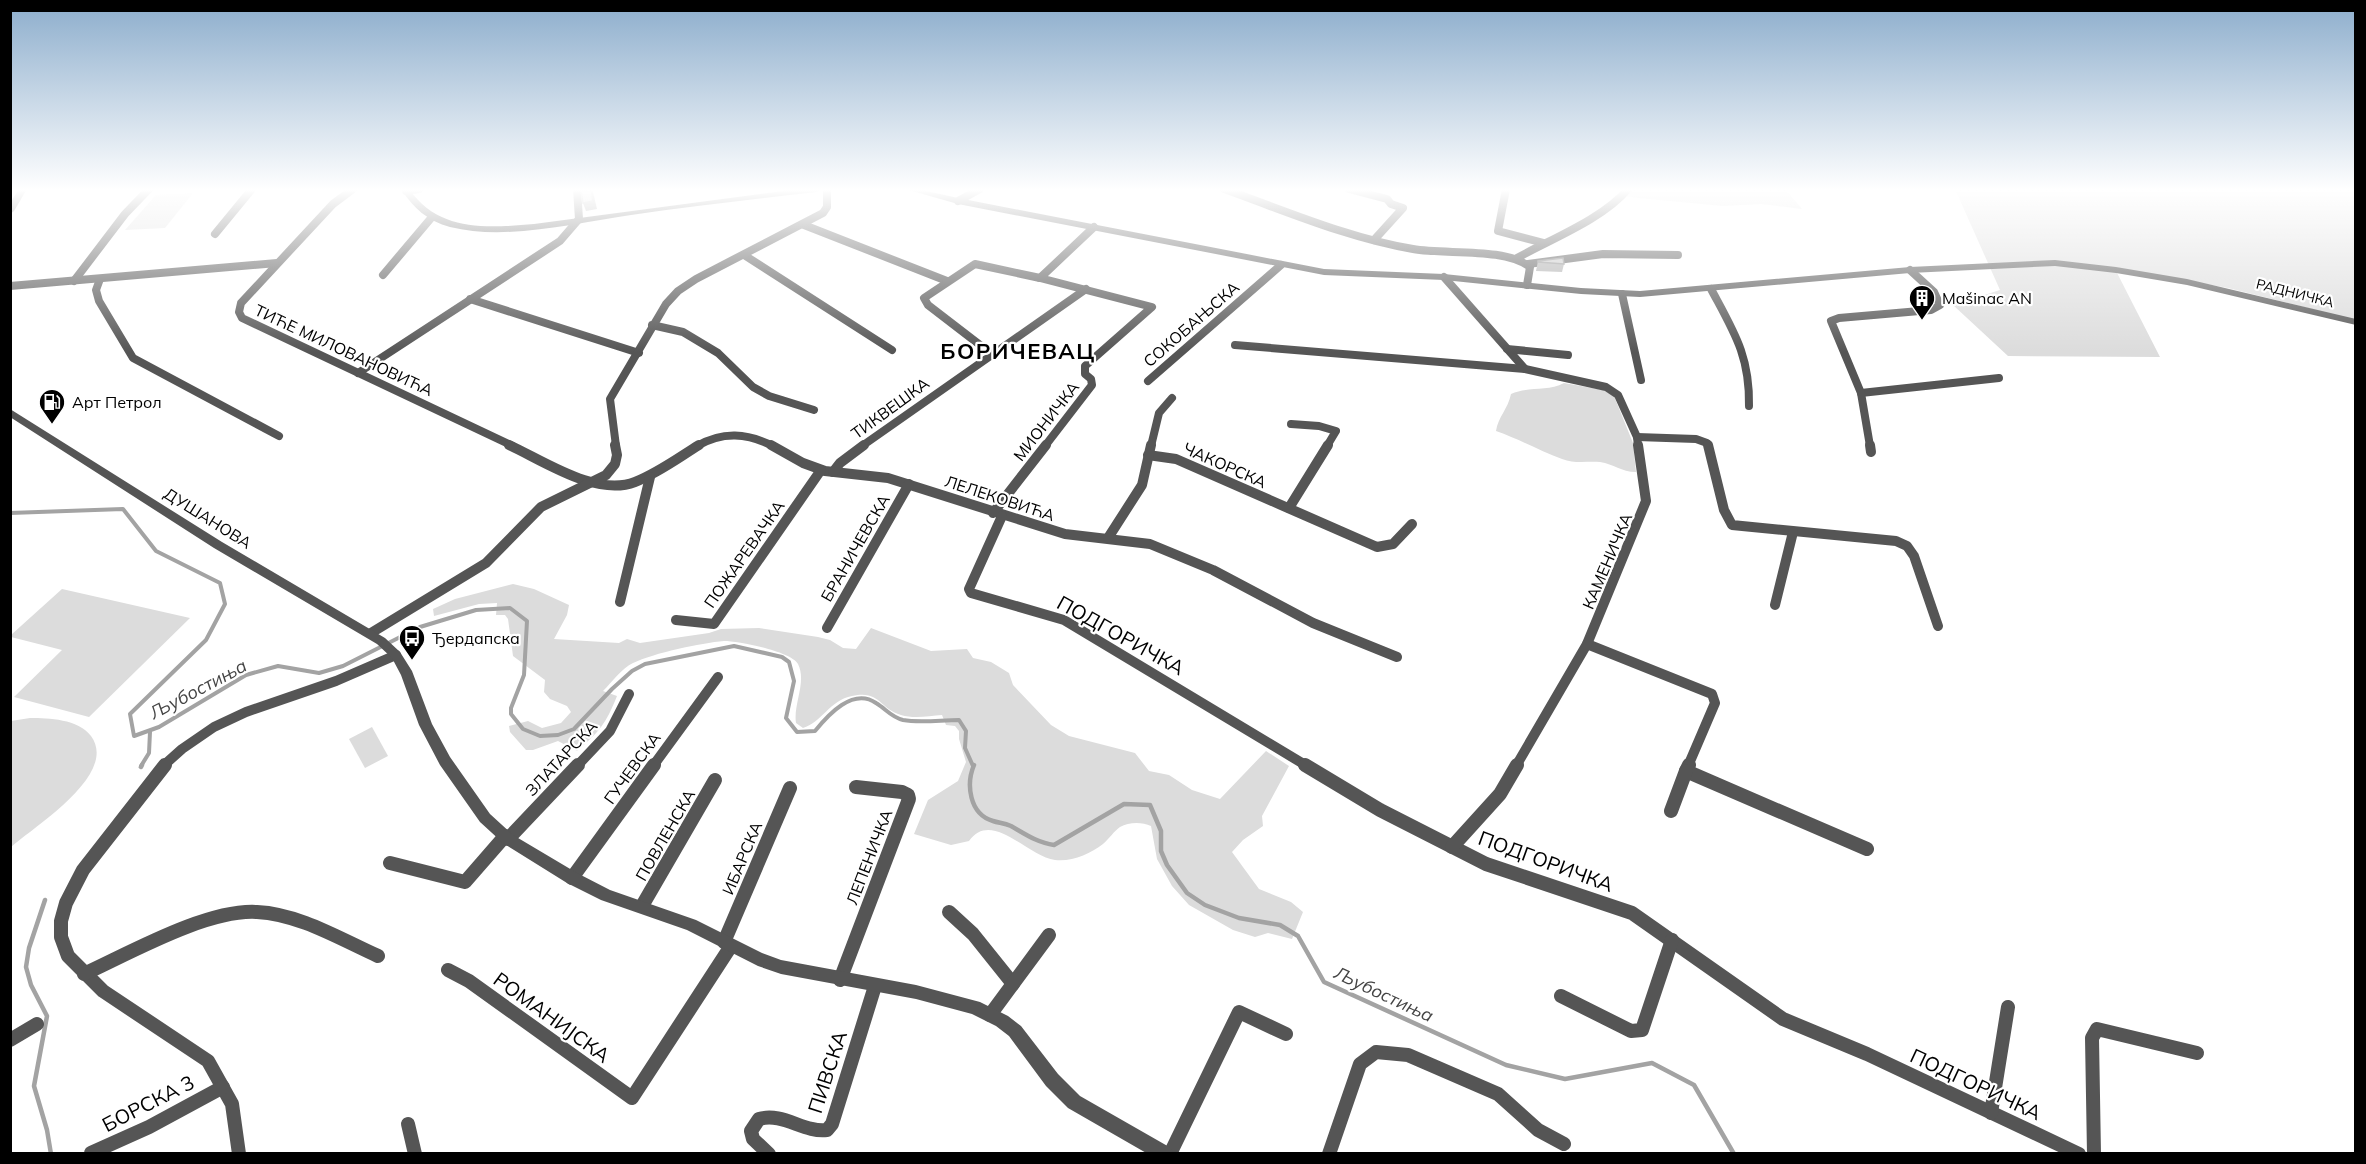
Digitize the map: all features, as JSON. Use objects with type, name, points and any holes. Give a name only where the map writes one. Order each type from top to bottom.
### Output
[{"type":"street","points":[[74,281],[103,243]]},
{"type":"street","name":"ТИЋЕ МИЛОВАНОВИЋА","points":[[296,243],[241,303],[239,312],[242,318],[592,484]]},
{"type":"street","points":[[383,274],[409,243]]},
{"type":"street","points":[[358,373],[556,243]]},
{"type":"street","points":[[239,1154],[232,1104],[208,1061],[103,991],[68,956],[61,938],[62,921],[66,903],[83,870],[168,761],[194,740],[246,712],[336,681],[486,563],[541,507],[592,484],[606,475],[615,464],[617,451],[610,399],[639,353],[652,325],[678,291],[705,274],[767,243]]},
{"type":"street","points":[[850,243],[947,282]]},
{"type":"street","points":[[1040,278],[1077,243]]},
{"type":"street","name":"РАДНИЧКА","points":[[1174,243],[1324,272],[1444,277],[1622,294],[1711,289],[1910,270],[2030,263],[2096,267],[2208,286],[2355,322]]},
{"type":"street","points":[[1389,243],[1423,251],[1517,258],[1528,264],[1531,269],[1527,285]]},
{"type":"street","points":[[1517,258],[1543,243]]},
{"type":"street","points":[[1528,264],[1562,257],[1623,252],[1678,255]]},
{"type":"street","points":[[744,255],[892,350]]},
{"type":"street","points":[[10,286],[277,263]]},
{"type":"street","name":"МИОНИЧКА","points":[[969,589],[998,514],[1092,385],[1091,379],[1085,374],[1085,366],[1152,307],[1040,278],[978,264],[970,265],[924,298],[924,302],[993,355]]},
{"type":"street","name":"СОКОБАЊСКА","points":[[1148,381],[1281,265]]},
{"type":"street","points":[[1871,452],[1861,393],[1831,321],[1839,318],[1931,310],[1940,305],[1934,292],[1910,270]]},
{"type":"street","points":[[1444,277],[1525,369]]},
{"type":"street","points":[[100,279],[96,290],[99,301],[133,358],[279,436]]},
{"type":"street","name":"ТИКВЕШКА","points":[[833,472],[840,464],[900,418],[1086,289]]},
{"type":"street","points":[[1711,289],[1732,326],[1744,358],[1749,376],[1749,406]]},
{"type":"street","points":[[1622,294],[1641,380]]},
{"type":"street","points":[[470,299],[639,353]]},
{"type":"street","points":[[652,325],[683,332],[718,353],[753,387],[769,396],[814,410]]},
{"type":"street","name":"КАМЕНИЧКА","points":[[1235,345],[1525,369],[1606,387],[1622,402],[1637,437],[1646,501],[1587,644],[1500,794],[1452,847]]},
{"type":"street","points":[[1507,349],[1568,355]]},
{"type":"street","points":[[1861,393],[1999,378]]},
{"type":"street","points":[[1108,538],[1139,491],[1159,413],[1172,398]]},
{"type":"street","name":"ДУШАНОВА","points":[[10,412],[219,545],[384,644]]},
{"type":"street","points":[[1289,508],[1336,431],[1319,426],[1291,424]]},
{"type":"street","name":"ЛЕЛЕКОВИЋА","points":[[592,484],[617,486],[650,477],[711,440],[737,434],[748,436],[820,470],[875,475],[1065,534],[1151,545],[1251,589],[1311,622],[1397,657]]},
{"type":"street","points":[[1637,437],[1704,441],[1708,446],[1723,509],[1730,523],[1738,527],[1896,541],[1907,546],[1914,556],[1938,626]]},
{"type":"street","name":"ЧАКОРСКА","points":[[1148,455],[1176,459],[1275,504],[1382,548],[1395,544],[1413,524]]},
{"type":"street","name":"ПОЖАРЕВАЧКА","points":[[676,620],[714,624],[820,470]]},
{"type":"street","points":[[620,602],[650,477]]},
{"type":"street","name":"БРАНИЧЕВСКА","points":[[826,628],[909,484]]},
{"type":"street","points":[[1774,605],[1793,532]]},
{"type":"street","name":"ПОДГОРИЧКА","points":[[969,589],[976,596],[1064,620],[1380,810],[1452,847],[1526,879],[1632,913],[1784,1019],[1867,1054],[2079,1154]]},
{"type":"street","points":[[384,644],[407,675],[426,725],[445,761],[485,818],[506,838],[572,878],[606,895],[691,925],[727,944],[781,967],[840,980],[916,992],[975,1007],[1002,1021],[1015,1031],[1052,1080],[1074,1102],[1165,1154]]},
{"type":"street","points":[[1587,644],[1712,694],[1715,703],[1671,811]]},
{"type":"street","name":"ГУЧЕВСКА","points":[[572,878],[718,677]]},
{"type":"street","name":"ЗЛАТАРСКА","points":[[390,863],[465,882],[603,740],[629,693]]},
{"type":"street","points":[[1686,771],[1867,849]]},
{"type":"street","name":"ПОВЛЕНСКА","points":[[642,906],[716,780]]},
{"type":"street","name":"ЛЕПЕНИЧКА","points":[[840,980],[909,799],[908,795],[902,792],[856,787]]},
{"type":"street","name":"ИБАРСКА","points":[[632,1098],[727,944],[790,788]]},
{"type":"street","points":[[84,974],[188,929],[231,914],[256,912],[292,921],[378,956]]},
{"type":"street","points":[[949,912],[973,934],[1012,984]]},
{"type":"street","points":[[990,1015],[1049,935]]},
{"type":"street","points":[[1561,996],[1630,1031],[1642,1030],[1672,940]]},
{"type":"street","name":"РОМАНИЈСКА","points":[[448,970],[469,981],[632,1098]]},
{"type":"street","name":"ПИВСКА","points":[[769,1154],[753,1139],[751,1131],[761,1118],[774,1118],[819,1131],[827,1130],[832,1124],[875,986]]},
{"type":"street","points":[[1991,1113],[2008,1007]]},
{"type":"street","points":[[1170,1154],[1239,1012],[1286,1034]]},
{"type":"street","points":[[10,1040],[37,1024]]},
{"type":"street","points":[[2094,1154],[2092,1038],[2097,1029],[2197,1053]]},
{"type":"street","points":[[1329,1154],[1360,1064],[1372,1054],[1387,1052],[1408,1055],[1482,1086],[1511,1105],[1538,1130],[1564,1144]]},
{"type":"street","name":"БОРСКА 3","points":[[91,1153],[149,1127],[223,1087]]},
{"type":"street","points":[[408,1124],[415,1154]]},
{"type":"shaded area","points":[[1979,243],[2355,243],[2355,320],[2228,288],[2114,267],[2160,357],[2008,356],[1953,305],[2000,290]]},
{"type":"shaded area","points":[[1564,383],[1603,390],[1614,396],[1633,443],[1636,472],[1600,462],[1567,461],[1496,431],[1511,394]]},
{"type":"shaded area","points":[[513,584],[534,589],[569,605],[567,615],[554,639],[619,643],[627,639],[640,643],[709,633],[721,629],[759,628],[818,637],[830,640],[843,648],[856,649],[871,628],[931,651],[967,649],[973,658],[991,662],[1009,673],[1013,685],[1051,725],[1069,736],[1135,753],[1149,771],[1169,775],[1192,790],[1220,799],[1266,751],[1289,766],[1262,816],[1263,826],[1243,840],[1232,852],[1259,889],[1291,902],[1303,912],[1292,939],[1268,933],[1255,937],[1233,930],[1189,905],[1172,886],[1157,859],[1151,826],[1136,823],[1124,825],[1092,851],[1061,860],[1044,857],[1011,837],[988,830],[978,833],[969,841],[951,845],[914,834],[928,800],[958,781],[966,762],[959,731],[955,726],[946,725],[942,715],[916,717],[901,715],[888,709],[874,698],[862,695],[844,698],[803,728],[796,723],[796,708],[801,686],[798,664],[785,655],[752,645],[731,641],[714,642],[665,652],[633,663],[603,691],[617,696],[613,706],[601,727],[577,751],[558,741],[533,750],[526,750],[510,732],[509,726],[528,721],[542,728],[561,723],[571,712],[567,706],[550,699],[544,692],[545,680],[513,656],[508,619],[505,615],[496,615],[497,603],[479,604],[434,616],[433,609],[455,599]]},
{"type":"shaded area","points":[[62,589],[190,618],[89,717],[14,697],[62,650],[11,637],[11,635]]},
{"type":"shaded area","points":[[30,718],[54,719],[79,726],[91,736],[97,751],[94,766],[70,798],[11,847],[11,721]]},
{"type":"shaded area","points":[[372,727],[388,756],[365,768],[349,739]]},
{"type":"building","points":[[1563,258],[1564,264],[1538,262],[1538,261]]},
{"type":"waterway","name":"Љубостиња","points":[[10,513],[123,509],[156,551],[220,583],[225,604],[206,640],[130,714],[134,736],[159,727],[246,675],[278,666],[319,673],[343,666],[420,627],[476,610],[510,608],[527,621],[524,675],[511,708],[511,714],[523,729],[540,736],[558,735],[574,729],[612,689],[632,671],[645,664],[734,646],[782,657],[789,662],[794,681],[786,718],[797,732],[815,731],[842,705],[859,698],[867,699],[903,720],[959,720],[966,731],[965,748],[973,766]]},
{"type":"waterway","points":[[141,766],[149,753],[150,732]]},
{"type":"waterway","name":"Љубостиња","points":[[974,765],[970,789],[974,805],[979,812],[993,821],[1011,826],[1048,844],[1054,845],[1124,804],[1150,805],[1161,831],[1161,851],[1167,865],[1187,893],[1205,905],[1239,918],[1280,925],[1298,936],[1324,982],[1506,1065],[1565,1079],[1652,1063],[1694,1085],[1734,1154]]},
{"type":"waterway","points":[[45,900],[29,948],[26,967],[31,985],[47,1016],[34,1086],[47,1130],[51,1154]]},
{"type":"place","name":"Mašinac AN","points":[[1922,321]]},
{"type":"place","name":"Арт Петрол","points":[[52,425]]},
{"type":"place","name":"Ђердапска","points":[[412,661]]},
{"type":"district","name":"БОРИЧЕВАЦ","points":[[1018,351]]}]
